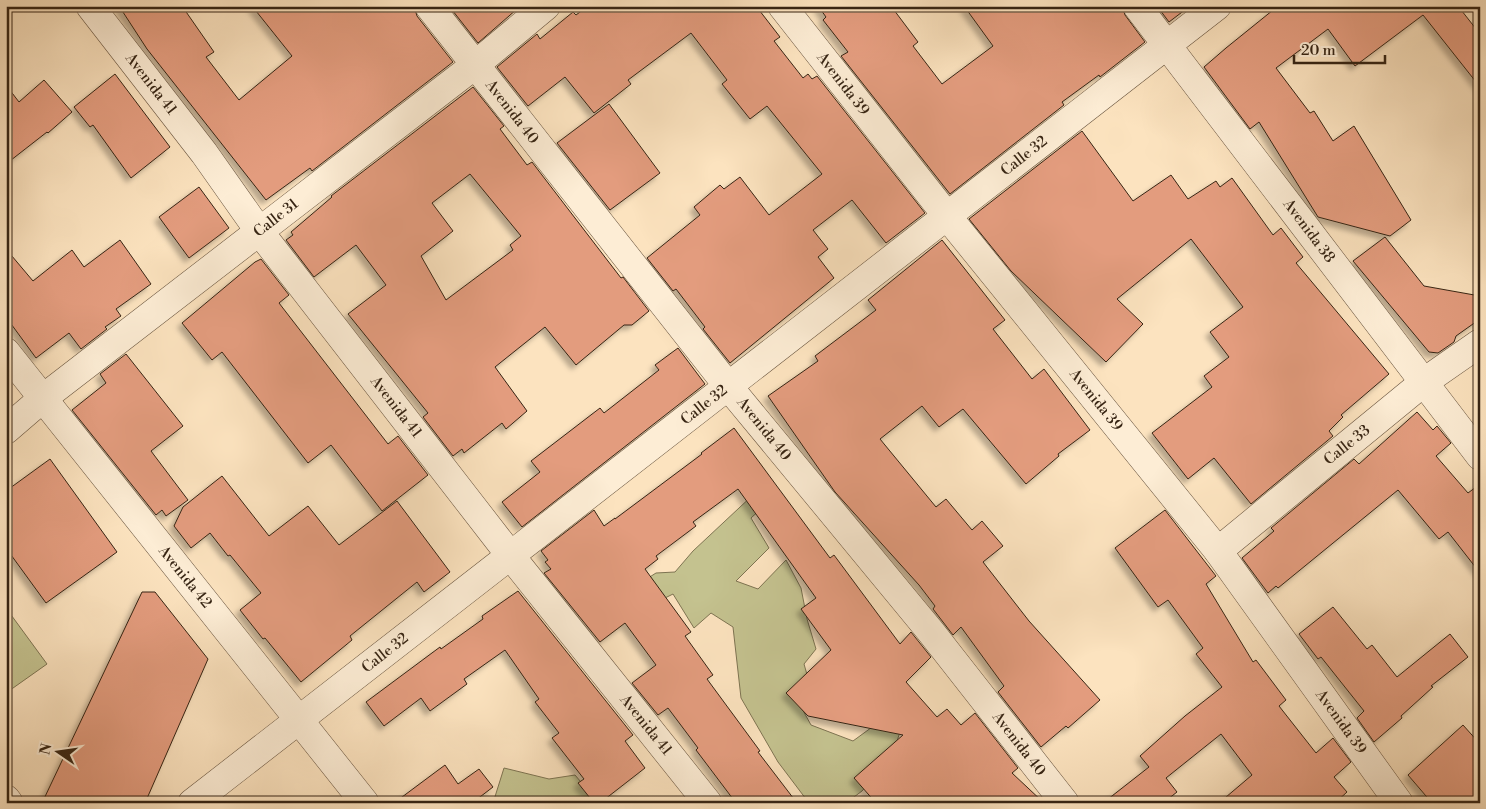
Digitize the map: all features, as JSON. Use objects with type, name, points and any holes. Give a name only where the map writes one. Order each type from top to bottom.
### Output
[{"type":"street","name":"Avenida 41","points":[[90,6],[204,154],[259,231],[510,555],[708,803]]},
{"type":"street","name":"Avenida 40","points":[[429,6],[728,386],[931,632],[1065,803]]},
{"type":"street","name":"Calle 31","points":[[6,430],[42,399],[475,65],[546,6]]},
{"type":"street","name":"Avenida 39","points":[[782,6],[948,216],[1218,551],[1399,803]]},
{"type":"street","name":"Avenida 38","points":[[1137,6],[1480,456]]},
{"type":"street","name":"Calle 32","points":[[192,803],[1217,6]]},
{"type":"street","name":"Calle 33","points":[[1218,551],[1424,382],[1480,343]]},
{"type":"street","name":"Avenida 42","points":[[6,352],[364,803]]},
{"type":"street","points":[[6,799],[9,803]]},
{"type":"shaded area","points":[[754,494],[763,507],[751,518],[769,548],[736,581],[758,589],[786,560],[801,588],[807,619],[816,649],[804,664],[808,678],[795,696],[811,725],[853,741],[879,722],[902,726],[891,759],[862,791],[846,803],[809,803],[778,762],[741,698],[733,627],[711,613],[694,628],[673,594],[647,607],[631,589],[656,573],[675,572],[693,551]]},
{"type":"shaded area","points":[[6,608],[47,664],[6,693]]},
{"type":"shaded area","points":[[504,768],[549,779],[575,775],[599,803],[493,803]]},
{"type":"building","points":[[119,6],[182,6],[214,52],[206,57],[239,100],[292,56],[252,6],[414,6],[417,16],[453,62],[312,171],[310,168],[266,200],[147,49]]},
{"type":"building","points":[[449,6],[515,6],[517,9],[478,43]]},
{"type":"building","points":[[588,6],[756,6],[780,37],[774,41],[803,78],[808,74],[812,79],[817,76],[925,213],[886,243],[852,200],[813,230],[828,249],[818,257],[834,278],[730,363],[703,329],[705,327],[676,289],[673,291],[647,258],[700,215],[694,207],[720,185],[724,189],[740,177],[769,215],[822,174],[767,106],[750,119],[722,84],[727,80],[691,33],[628,80],[631,84],[594,113],[565,77],[528,106],[497,67],[537,34],[540,39],[573,12],[576,15]]},
{"type":"building","points":[[818,6],[891,6],[918,42],[913,46],[942,84],[993,46],[964,6],[1122,6],[1125,15],[1145,42],[1100,77],[1099,75],[1062,102],[1064,105],[950,194],[841,56],[848,52],[823,20],[826,17]]},
{"type":"building","points":[[1157,6],[1190,6],[1169,22]]},
{"type":"building","points":[[1278,6],[1458,6],[1480,34],[1480,87],[1423,15],[1355,66],[1328,29],[1276,68],[1310,113],[1314,111],[1333,141],[1354,126],[1411,220],[1390,236],[1318,217],[1259,122],[1250,129],[1204,67]]},
{"type":"building","points":[[115,74],[170,147],[131,178],[93,125],[90,127],[74,107]]},
{"type":"building","points":[[44,80],[72,112],[48,133],[6,164],[6,85],[19,102]]},
{"type":"building","points":[[473,87],[504,126],[500,129],[527,165],[532,162],[621,278],[623,277],[649,311],[632,325],[624,325],[576,365],[545,327],[495,367],[527,411],[506,429],[502,423],[464,453],[462,449],[453,456],[423,417],[428,413],[348,314],[386,285],[356,245],[314,277],[286,240],[293,235],[291,232],[331,196]],"holes":[[[470,174],[521,236],[510,245],[513,250],[446,300],[421,256],[453,231],[432,203]]]},
{"type":"building","points":[[609,104],[660,173],[610,210],[557,143]]},
{"type":"building","points":[[1082,131],[1133,201],[1171,175],[1188,199],[1216,181],[1220,187],[1232,178],[1273,235],[1281,228],[1303,257],[1296,263],[1389,374],[1341,415],[1343,417],[1329,431],[1333,436],[1251,504],[1214,458],[1188,479],[1152,433],[1212,387],[1204,376],[1229,357],[1210,332],[1243,307],[1191,239],[1117,299],[1143,324],[1106,362],[1011,271],[969,219]]},
{"type":"building","points":[[199,187],[229,228],[189,258],[159,217]]},
{"type":"building","points":[[1385,237],[1424,286],[1480,296],[1480,319],[1456,336],[1454,342],[1438,353],[1429,352],[1353,261]]},
{"type":"building","points":[[120,240],[151,284],[116,309],[121,316],[105,327],[107,329],[81,349],[69,333],[36,358],[6,317],[6,249],[33,281],[72,250],[84,267]]},
{"type":"building","points":[[942,240],[1005,320],[993,329],[1032,379],[1044,369],[1090,430],[1058,454],[1059,456],[1026,484],[963,409],[939,427],[922,406],[880,439],[936,507],[946,499],[972,530],[982,521],[1003,546],[983,562],[1029,621],[1100,700],[1068,728],[1066,726],[1041,747],[998,692],[1004,686],[961,627],[953,635],[933,609],[935,606],[919,585],[835,492],[768,396],[818,361],[815,356],[876,310],[868,300]]},
{"type":"building","points":[[261,259],[289,295],[279,303],[388,444],[398,436],[428,475],[382,511],[331,445],[308,463],[222,352],[212,360],[182,323]]},
{"type":"building","points":[[678,348],[705,384],[522,527],[502,502],[540,472],[531,461],[600,408],[604,413],[659,370],[655,365]]},
{"type":"building","points":[[126,354],[183,426],[151,451],[188,500],[166,516],[162,510],[156,515],[72,410],[106,383],[100,374]]},
{"type":"building","points":[[1417,412],[1433,430],[1437,426],[1451,443],[1436,456],[1468,493],[1480,484],[1480,573],[1448,532],[1439,539],[1398,490],[1278,588],[1276,586],[1268,593],[1242,558],[1274,531],[1271,528],[1354,459],[1359,464]]},
{"type":"building","points":[[734,428],[830,558],[834,555],[900,644],[911,632],[931,657],[906,682],[937,717],[947,709],[961,725],[975,713],[1018,768],[1012,773],[1044,803],[876,803],[854,778],[903,735],[808,716],[786,693],[831,650],[801,609],[816,598],[738,489],[693,522],[696,526],[656,556],[658,559],[645,569],[691,632],[685,636],[713,675],[707,679],[760,751],[758,752],[797,803],[736,803],[696,750],[698,748],[668,708],[658,715],[632,683],[656,665],[625,623],[600,642],[544,573],[551,569],[545,562],[548,560],[541,551],[594,510],[604,526],[615,519]]},
{"type":"building","points":[[50,459],[117,552],[46,603],[6,548],[6,491]]},
{"type":"building","points":[[222,476],[269,536],[308,506],[339,545],[397,501],[450,572],[424,592],[417,582],[350,636],[352,640],[301,682],[240,610],[261,593],[210,533],[191,548],[174,526],[183,507]]},
{"type":"building","points":[[1165,510],[1216,576],[1206,584],[1253,662],[1256,660],[1286,700],[1279,706],[1316,753],[1333,738],[1351,762],[1334,777],[1347,792],[1335,803],[1219,803],[1252,775],[1221,734],[1166,778],[1177,792],[1163,803],[1103,803],[1149,767],[1140,756],[1185,716],[1222,687],[1196,654],[1203,648],[1168,600],[1158,607],[1115,548]]},
{"type":"building","points":[[518,591],[633,735],[625,741],[645,768],[600,803],[594,803],[578,783],[584,779],[552,738],[559,733],[535,702],[539,699],[505,650],[464,679],[467,684],[430,711],[421,698],[384,726],[366,702],[440,647],[441,649],[483,619],[482,616]]},
{"type":"building","points":[[142,592],[155,592],[208,659],[145,803],[42,803]]},
{"type":"building","points":[[1333,607],[1367,649],[1372,645],[1397,677],[1450,634],[1468,657],[1431,686],[1433,687],[1401,716],[1402,718],[1374,742],[1357,718],[1364,711],[1321,657],[1318,659],[1299,634]]},
{"type":"building","points":[[1463,725],[1480,744],[1480,803],[1432,803],[1408,775]]},
{"type":"building","points":[[445,765],[458,784],[479,769],[493,787],[472,803],[394,803]]}]
